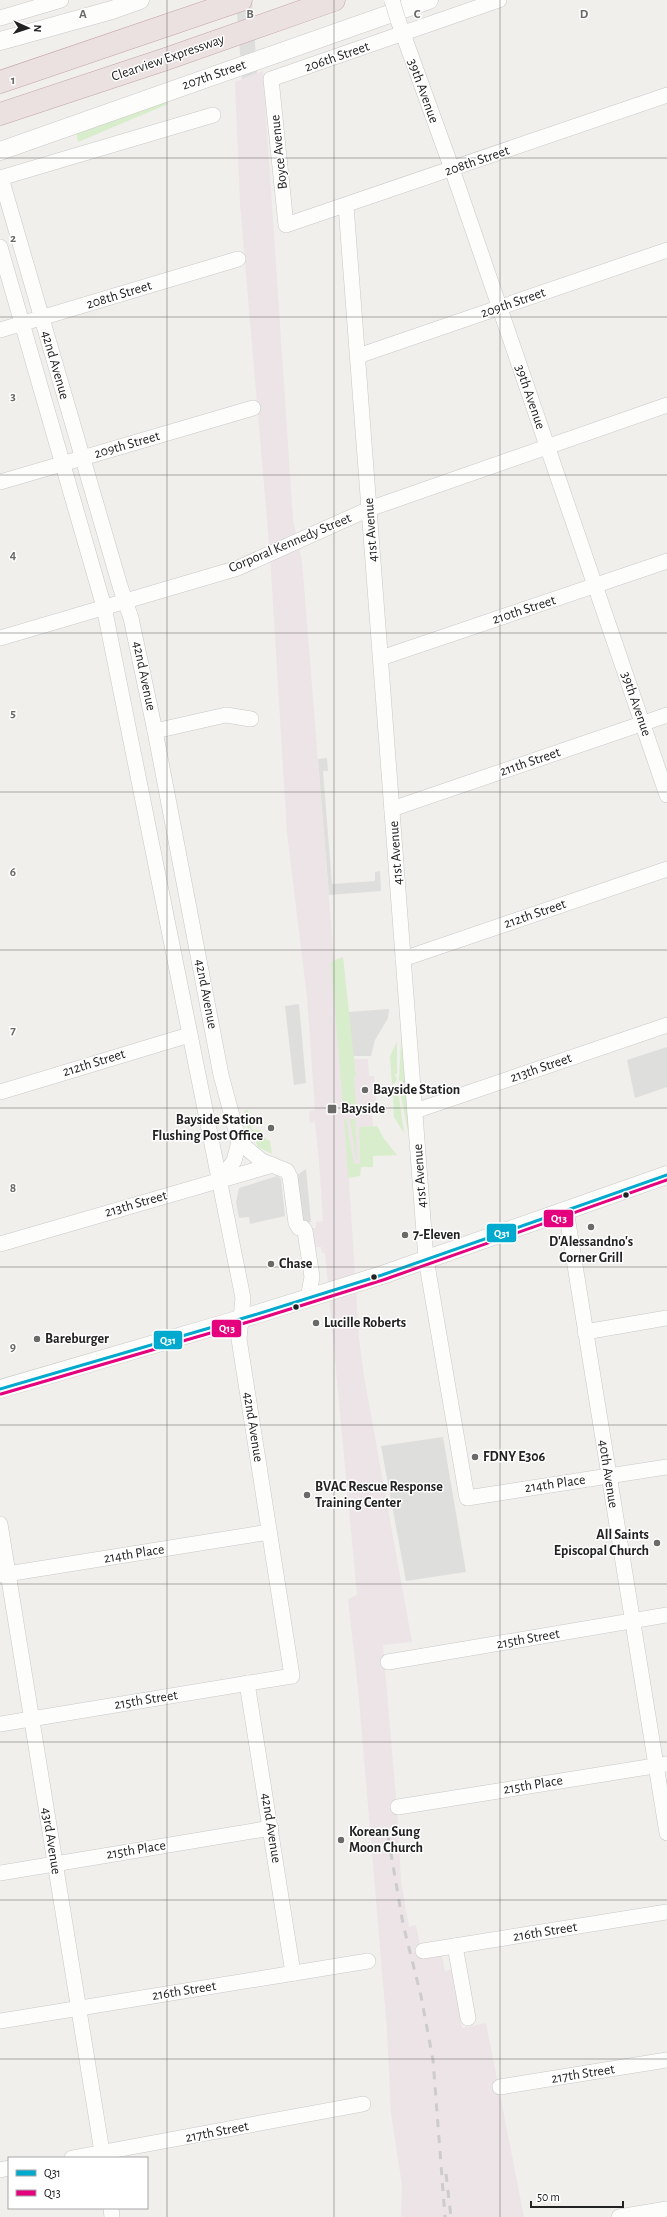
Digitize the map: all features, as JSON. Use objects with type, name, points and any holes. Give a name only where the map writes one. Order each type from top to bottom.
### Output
[{"type":"highway","name":"Clearview Expressway","points":[[0,114],[166,59],[334,0]]},
{"type":"highway","points":[[0,67],[236,2]]},
{"type":"highway","points":[[0,82],[236,2]]},
{"type":"highway","points":[[0,122],[166,59]]},
{"type":"street","points":[[0,18],[62,0]]},
{"type":"street","points":[[0,41],[112,10],[140,0]]},
{"type":"street","name":"39th Avenue","points":[[392,0],[403,35],[452,169],[667,795]]},
{"type":"street","name":"207th Street","points":[[0,151],[429,0]]},
{"type":"street","name":"206th Street","points":[[271,79],[403,35],[499,0]]},
{"type":"street","name":"Boyce Avenue","points":[[271,79],[286,224]]},
{"type":"street","name":"208th Street","points":[[286,224],[346,206],[667,95]]},
{"type":"street","points":[[0,178],[213,115]]},
{"type":"street","name":"42nd Avenue","points":[[0,178],[82,458],[131,618],[155,731],[221,1074],[239,1142]]},
{"type":"street","name":"41st Avenue","points":[[346,206],[426,1259],[466,1498]]},
{"type":"street","name":"42nd Avenue","points":[[0,247],[104,607],[243,1298],[239,1339],[292,1676]]},
{"type":"street","name":"209th Street","points":[[358,356],[667,250]]},
{"type":"street","name":"208th Street","points":[[0,330],[238,259]]},
{"type":"street","name":"Corporal Kennedy Street","points":[[0,638],[238,568],[270,555],[369,509],[667,405]]},
{"type":"street","name":"209th Street","points":[[0,482],[253,408]]},
{"type":"street","name":"210th Street","points":[[381,658],[667,561]]},
{"type":"street","points":[[155,731],[226,714],[251,719]]},
{"type":"street","name":"211th Street","points":[[392,809],[667,715]]},
{"type":"street","name":"212th Street","points":[[404,959],[667,869]]},
{"type":"street","points":[[167,924],[191,917]]},
{"type":"street","name":"213th Street","points":[[415,1111],[667,1025]]},
{"type":"street","name":"212th Street","points":[[0,1092],[189,1035]]},
{"type":"street","points":[[220,1180],[234,1160],[239,1142],[262,1161],[287,1171],[290,1177],[296,1223],[299,1228],[305,1230],[312,1277],[308,1298]]},
{"type":"street","name":"213th Street","points":[[0,1244],[273,1165]]},
{"type":"street","points":[[0,1389],[329,1292],[667,1175]]},
{"type":"street","name":"40th Avenue","points":[[566,1210],[632,1621],[662,1765],[667,1833]]},
{"type":"street","points":[[585,1332],[667,1318]]},
{"type":"street","name":"214th Place","points":[[466,1498],[667,1467]]},
{"type":"street","name":"43rd Avenue","points":[[0,1524],[4,1575],[31,1719],[102,2156]]},
{"type":"street","name":"214th Place","points":[[4,1575],[269,1532]]},
{"type":"street","name":"215th Street","points":[[388,1662],[667,1615]]},
{"type":"street","name":"215th Street","points":[[0,1724],[292,1676]]},
{"type":"street","name":"42nd Avenue","points":[[247,1683],[293,1973]]},
{"type":"street","name":"215th Place","points":[[398,1807],[662,1765]]},
{"type":"street","name":"215th Place","points":[[0,1872],[271,1828]]},
{"type":"street","name":"216th Street","points":[[423,1951],[667,1912]]},
{"type":"street","points":[[455,1946],[468,2018]]},
{"type":"street","name":"216th Street","points":[[0,2021],[368,1961]]},
{"type":"street","name":"217th Street","points":[[500,2087],[667,2060]]},
{"type":"street","name":"217th Street","points":[[87,2157],[102,2156],[363,2104]]},
{"type":"street","points":[[620,2217],[667,2209]]},
{"type":"shaded area","points":[[263,71],[293,520],[302,561],[334,960],[343,957],[353,1059],[368,1059],[369,1076],[374,1076],[376,1103],[371,1104],[373,1126],[359,1127],[360,1163],[348,1165],[359,1338],[364,1376],[412,1642],[383,1645],[398,1822],[401,1881],[409,1927],[416,1925],[423,1959],[442,1956],[445,1971],[451,1970],[462,2028],[486,2023],[524,2217],[401,2217],[402,2185],[391,2114],[387,2030],[358,1688],[348,1599],[357,1595],[325,1253],[322,1253],[321,1247],[314,1247],[312,1228],[316,1228],[316,1222],[323,1221],[319,1162],[315,1122],[310,1123],[309,1111],[315,1110],[307,997],[287,833],[270,555],[240,204],[235,82]]},
{"type":"shaded area","points":[[327,758],[328,771],[323,771],[332,884],[375,881],[375,872],[380,871],[381,891],[329,895],[318,759]]},
{"type":"shaded area","points":[[299,1004],[306,1083],[294,1085],[285,1006]]},
{"type":"shaded area","points":[[389,1009],[388,1018],[375,1040],[371,1056],[353,1056],[348,1012]]},
{"type":"shaded area","points":[[667,1047],[667,1087],[635,1098],[627,1060]]},
{"type":"shaded area","points":[[306,1169],[311,1222],[302,1223],[297,1175]]},
{"type":"shaded area","points":[[277,1176],[281,1179],[285,1216],[250,1224],[249,1217],[239,1218],[236,1202],[239,1188]]},
{"type":"shaded area","points":[[443,1437],[466,1572],[406,1581],[381,1446]]},
{"type":"green space","points":[[166,100],[168,104],[78,142],[76,131]]},
{"type":"green space","points":[[343,957],[356,1077],[354,1077],[356,1108],[346,1108],[343,1105],[331,962]]},
{"type":"green space","points":[[401,1041],[405,1083],[399,1080]]},
{"type":"green space","points":[[397,1042],[397,1074],[395,1074],[397,1080],[392,1085],[390,1056]]},
{"type":"green space","points":[[406,1092],[409,1130],[408,1132],[401,1096]]},
{"type":"green space","points":[[393,1093],[399,1097],[404,1133],[394,1117]]},
{"type":"green space","points":[[248,1110],[252,1130],[261,1130],[259,1133],[249,1133],[244,1111]]},
{"type":"green space","points":[[344,1119],[346,1119],[354,1164],[360,1163],[359,1127],[377,1126],[384,1139],[397,1155],[373,1156],[373,1167],[361,1167],[360,1176],[348,1178]]},
{"type":"green space","points":[[350,1119],[355,1119],[357,1159],[356,1159]]},
{"type":"green space","points":[[259,1135],[270,1141],[272,1154],[258,1147],[254,1138]]},
{"type":"pier","points":[[236,0],[252,0],[257,73],[242,79]]},
{"type":"railway","points":[[388,1836],[403,1924],[421,1996],[433,2060],[445,2217]]},
{"type":"railway","points":[[446,2174],[451,2217]]},
{"type":"transit line","name":"Q31","points":[[0,1389],[254,1315],[382,1275],[667,1175]]},
{"type":"transit line","name":"Q13","points":[[1,1394],[255,1320],[383,1280],[667,1180]]},
{"type":"place","name":"Bayside Station","points":[[365,1090]]},
{"type":"place","name":"Bayside","points":[[332,1109]]},
{"type":"place","name":"Bayside Station Flushing Post Office","points":[[271,1128]]},
{"type":"place","name":"D'Alessandno's Corner Grill","points":[[591,1227]]},
{"type":"place","name":"7-Eleven","points":[[405,1235]]},
{"type":"place","name":"Chase","points":[[271,1264]]},
{"type":"place","name":"Lucille Roberts","points":[[316,1323]]},
{"type":"place","name":"Bareburger","points":[[37,1339]]},
{"type":"place","name":"FDNY E306","points":[[475,1457]]},
{"type":"place","name":"BVAC Rescue Response Training Center","points":[[307,1495]]},
{"type":"place","name":"All Saints Episcopal Church","points":[[657,1543]]},
{"type":"place","name":"Korean Sung Moon Church","points":[[341,1840]]}]
